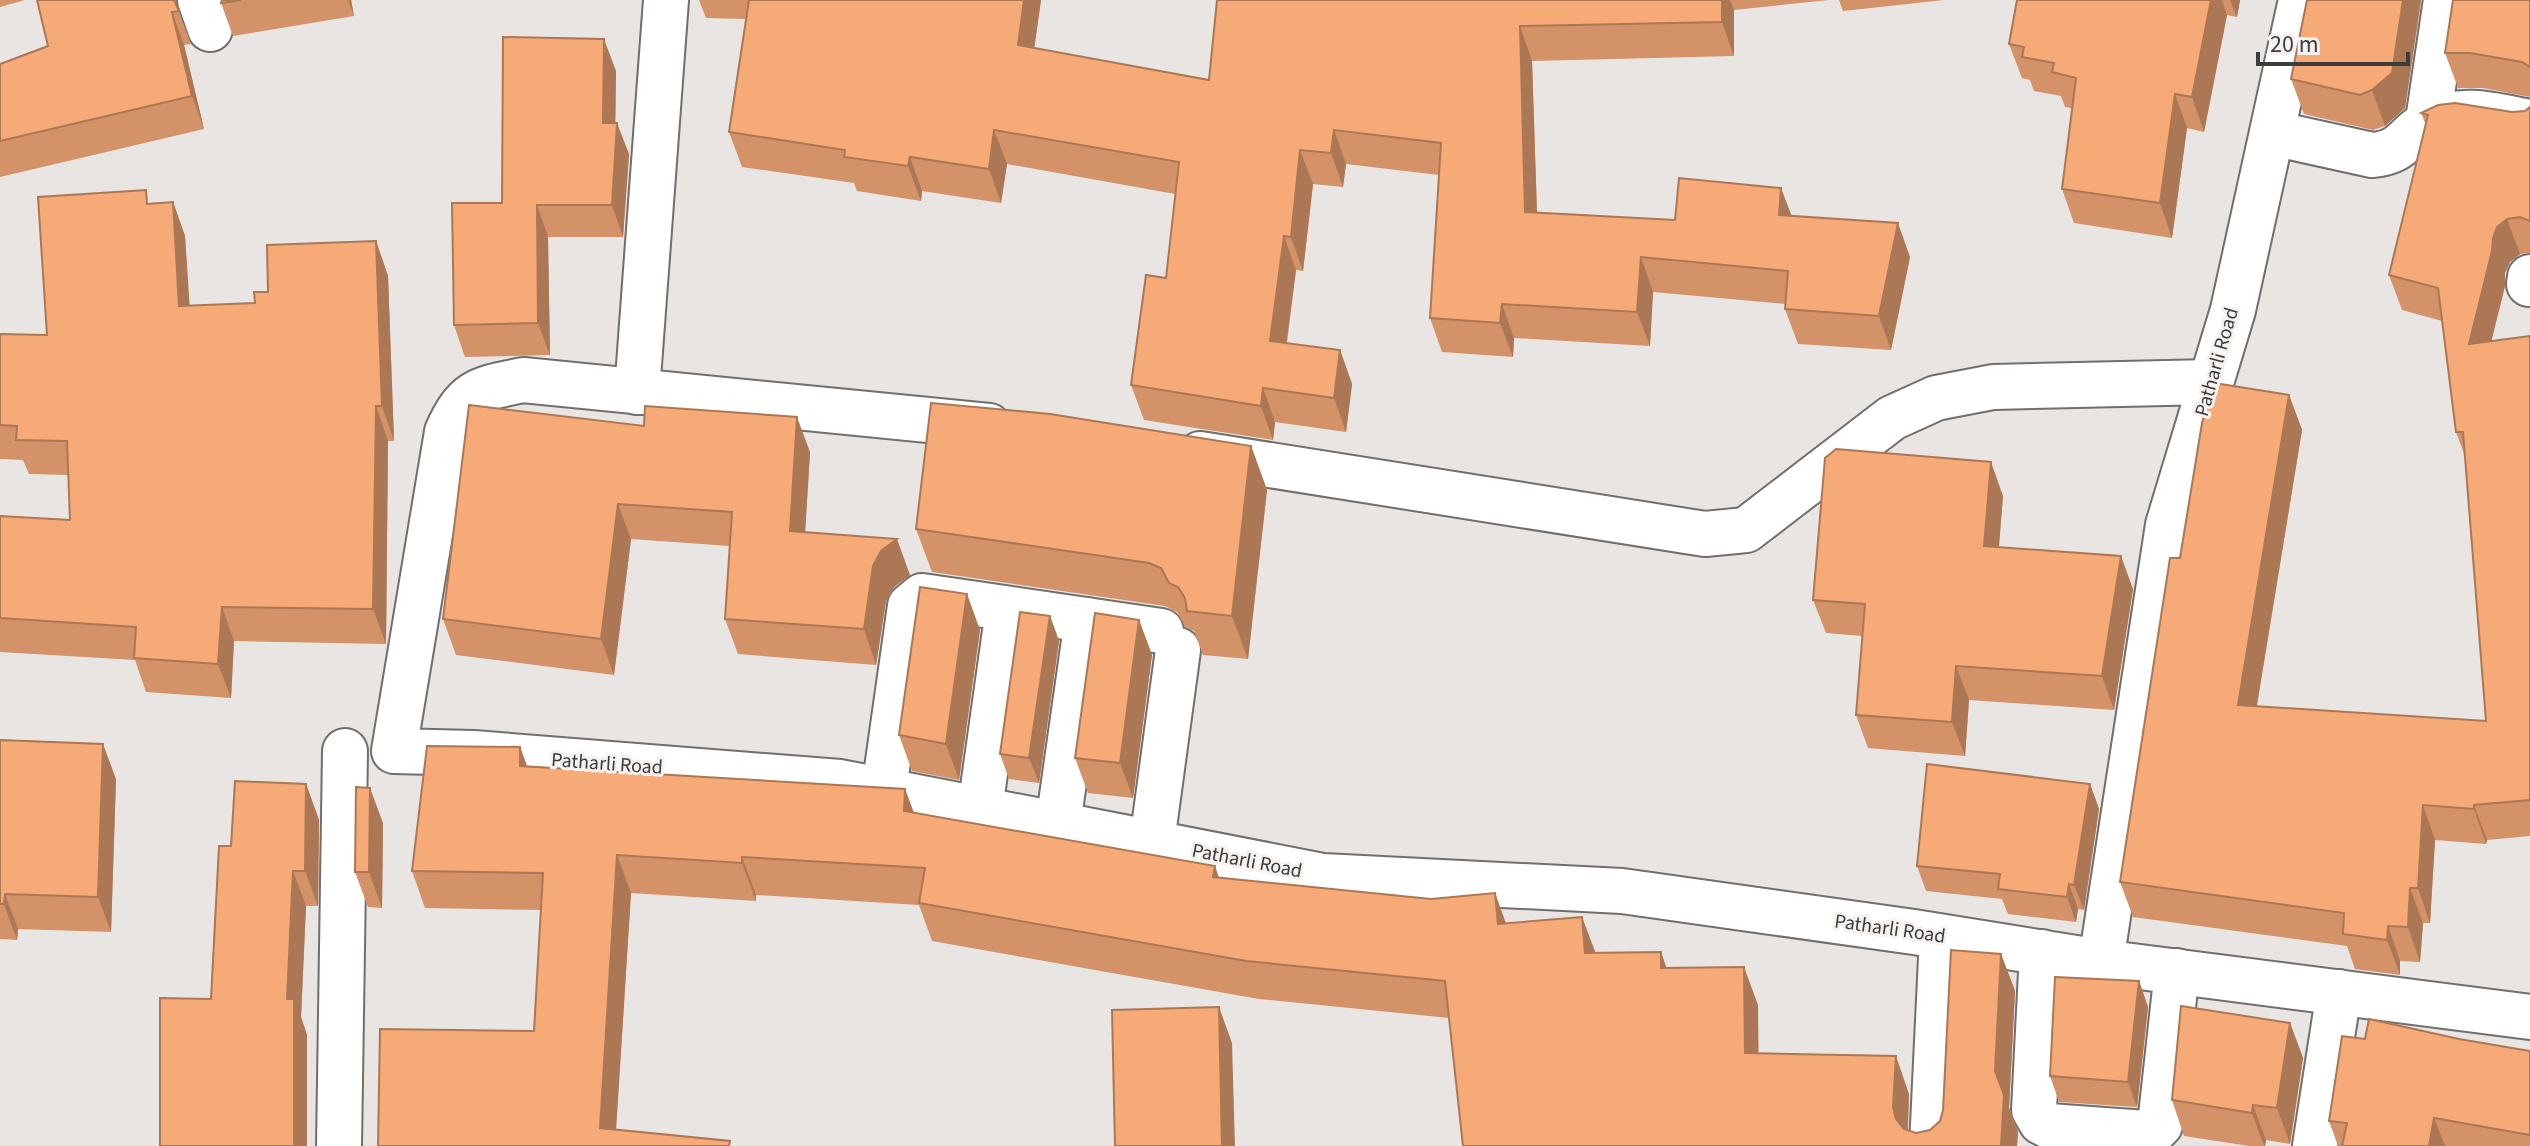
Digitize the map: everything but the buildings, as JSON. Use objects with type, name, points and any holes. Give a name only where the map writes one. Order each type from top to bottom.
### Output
[{"type":"street","points":[[666,0],[637,392],[1022,429]]},
{"type":"street","name":"Patharli Road","points":[[2101,962],[2168,525],[2233,310],[2301,0]]},
{"type":"street","points":[[2428,121],[2446,0]]},
{"type":"street","points":[[2272,133],[2372,155],[2400,148],[2428,121],[2451,113],[2468,111],[2530,122]]},
{"type":"street","name":"Patharli Road","points":[[637,392],[523,380],[481,389],[457,408],[447,432],[394,751],[473,753],[840,782],[1323,876],[1622,891],[2101,962],[2530,1017]]},
{"type":"street","points":[[1162,448],[1705,534],[1746,530],[1892,418],[1936,398],[1993,387],[2211,382]]},
{"type":"street","points":[[884,790],[910,606],[922,596],[1087,620],[1169,640],[1152,842]]},
{"type":"street","points":[[980,809],[1008,610]]},
{"type":"street","points":[[1058,824],[1087,620]]},
{"type":"street","points":[[339,1146],[345,751]]},
{"type":"street","points":[[1932,1146],[1942,937]]},
{"type":"street","points":[[2042,952],[2034,1110],[2041,1122],[2049,1126],[2146,1133],[2160,1125],[2186,973]]},
{"type":"street","points":[[2182,1146],[2179,1137],[2186,973]]},
{"type":"street","points":[[2315,1146],[2339,992]]}]
